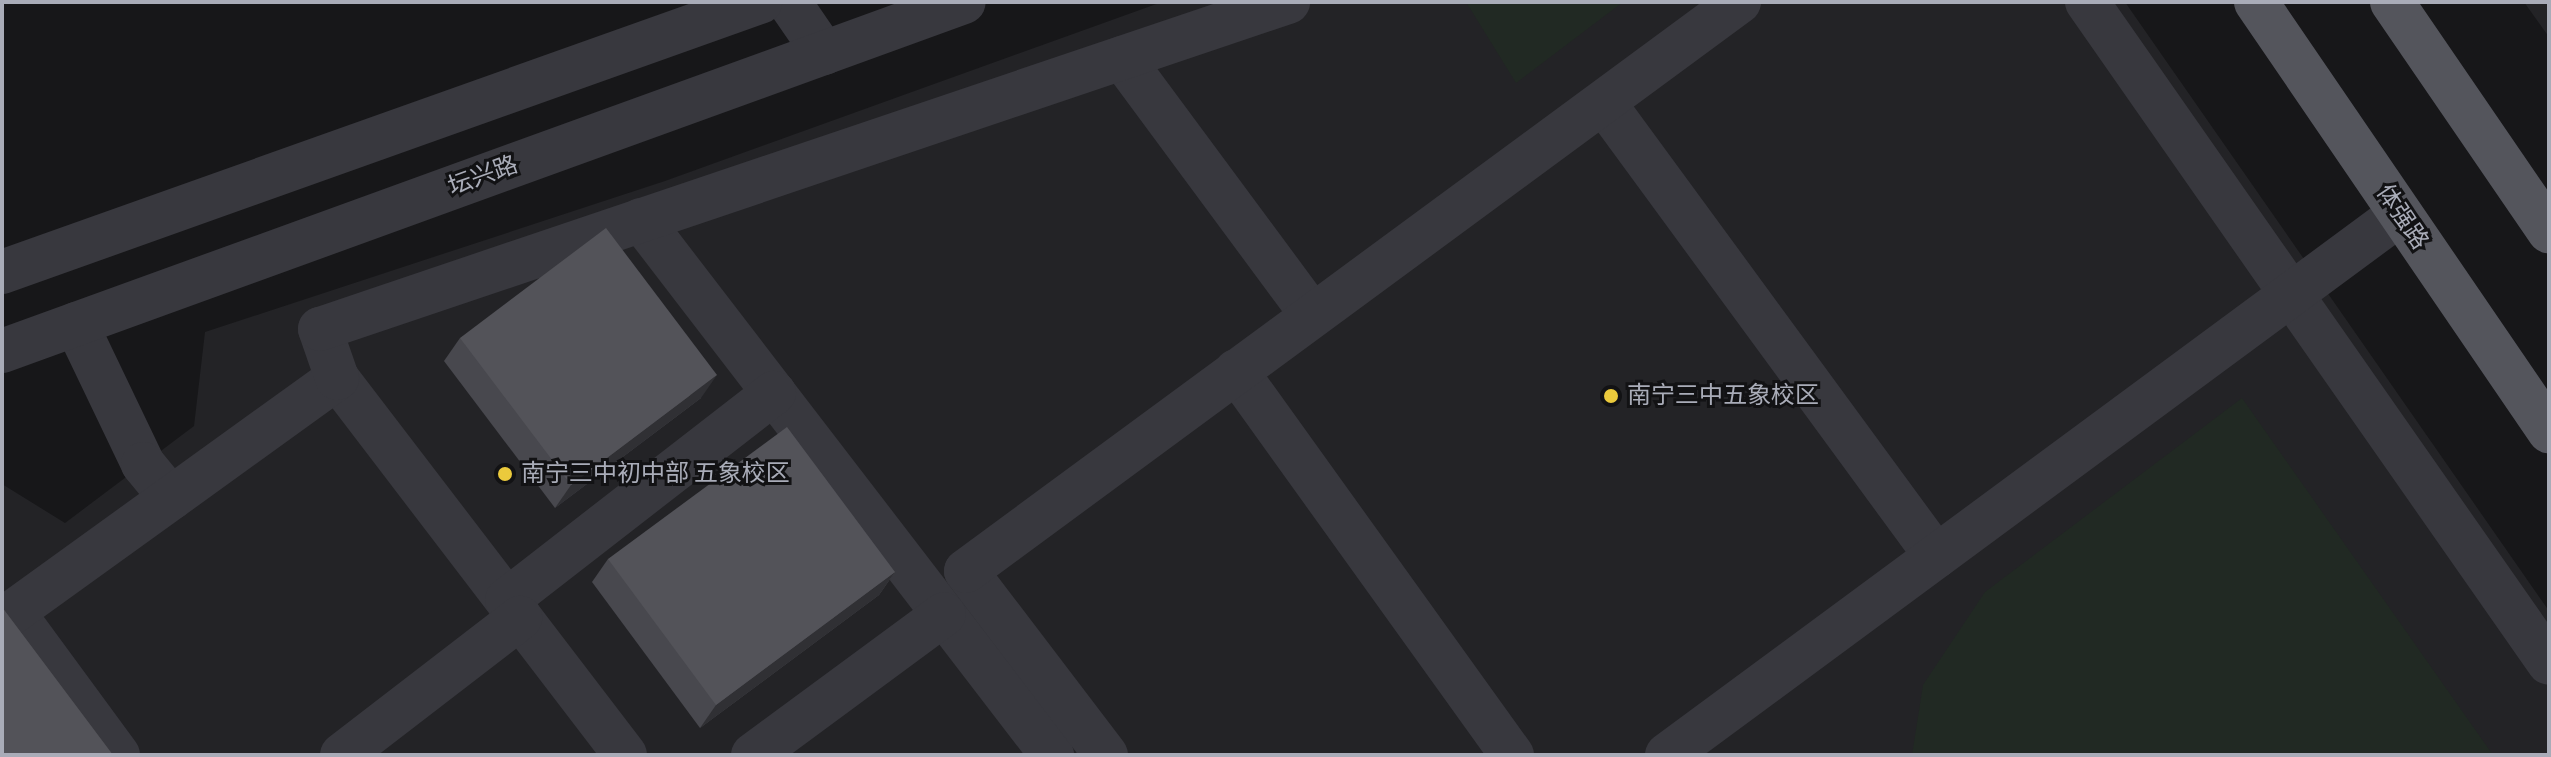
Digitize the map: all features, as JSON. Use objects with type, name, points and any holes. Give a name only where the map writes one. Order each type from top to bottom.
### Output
[{"type":"main road","name":"体强路","points":[[2256,2],[2549,431]]},
{"type":"main road","points":[[2392,2],[2549,231]]},
{"type":"street","points":[[2,272],[760,2]]},
{"type":"street","points":[[789,2],[824,53]]},
{"type":"street","name":"坛兴路","points":[[2,351],[824,53],[901,12],[964,2]]},
{"type":"street","points":[[625,755],[337,378],[320,329],[1288,2]]},
{"type":"street","points":[[1106,755],[966,571],[1739,2]]},
{"type":"street","points":[[2087,2],[2294,292],[2549,663]]},
{"type":"street","points":[[1122,58],[1312,315]]},
{"type":"street","points":[[1604,103],[1936,556]]},
{"type":"street","points":[[1667,755],[2400,214]]},
{"type":"street","points":[[641,220],[1052,755]]},
{"type":"street","points":[[76,324],[143,464],[171,498]]},
{"type":"street","points":[[1236,371],[1512,755]]},
{"type":"street","points":[[118,755],[13,612],[337,378]]},
{"type":"street","points":[[342,755],[774,393]]},
{"type":"street","points":[[753,755],[944,614]]},
{"type":"shaded area","name":"南宁三中五象校区","points":[[1162,2],[2125,2],[2549,611],[2549,755],[2,755],[2,484],[65,523],[194,426],[205,332],[665,181]]},
{"type":"shaded area","points":[[1466,2],[1623,2],[1516,83]]},
{"type":"shaded area","points":[[2524,2],[2549,2],[2549,37]]},
{"type":"shaded area","points":[[2242,398],[2493,755],[1912,755],[1923,685],[1985,592]]},
{"type":"building","points":[[606,228],[717,375],[571,485],[460,338]]},
{"type":"building","points":[[787,427],[895,572],[716,705],[608,559]]},
{"type":"building","points":[[2,607],[113,755],[2,755]]},
{"type":"place","name":"南宁三中五象校区","points":[[1611,396]]},
{"type":"place","name":"南宁三中初中部 五象校区","points":[[505,474]]}]
